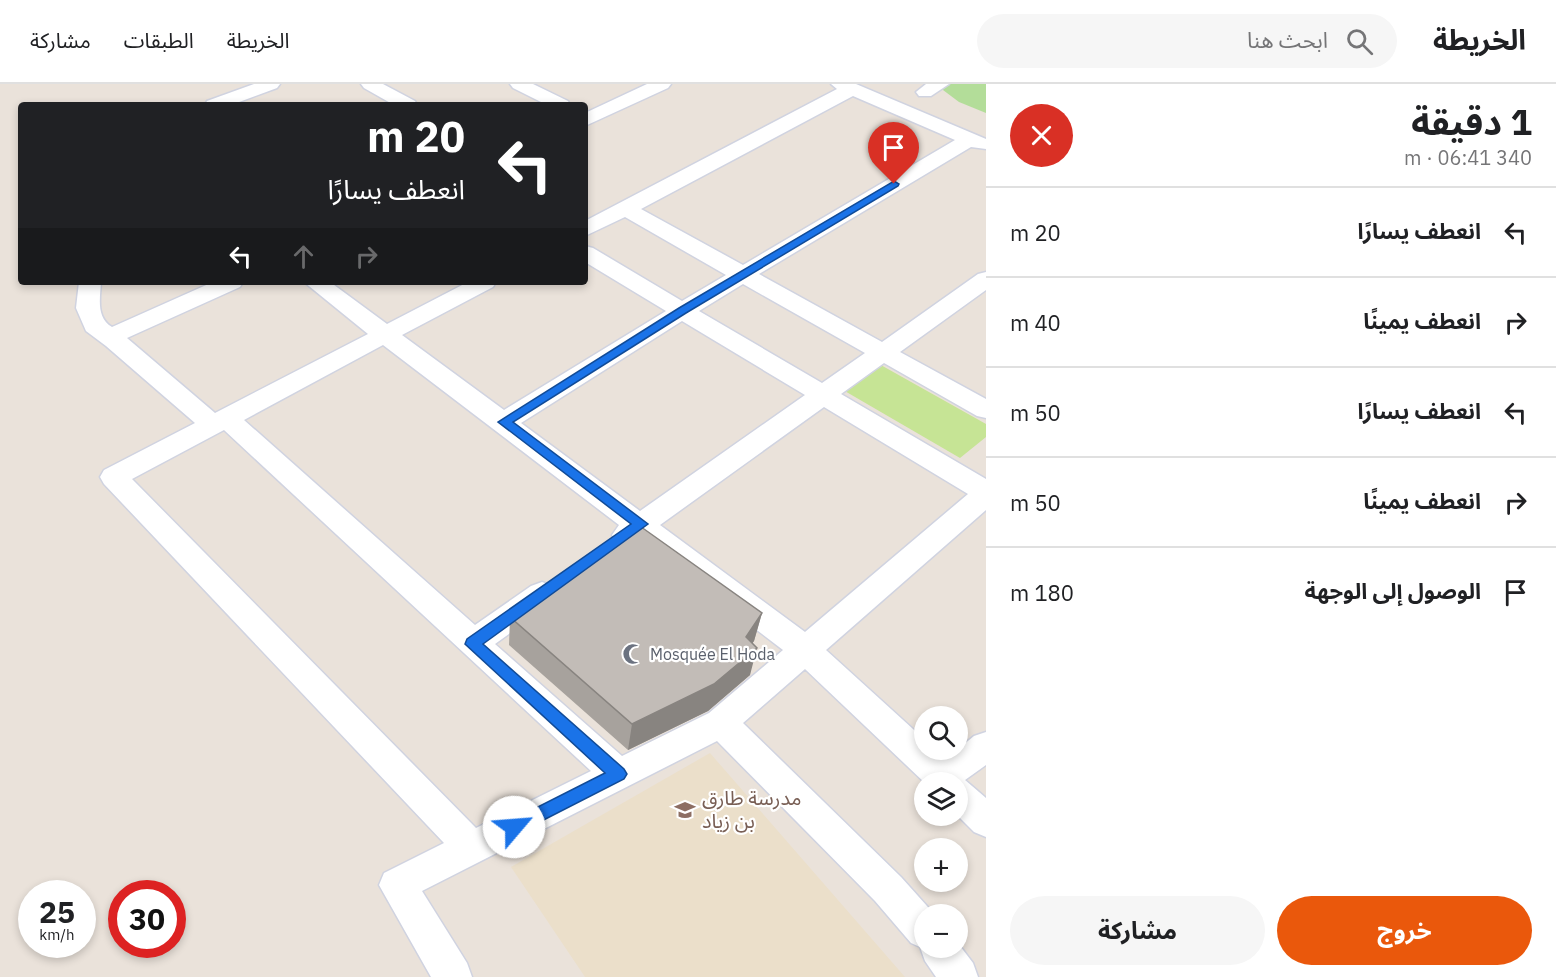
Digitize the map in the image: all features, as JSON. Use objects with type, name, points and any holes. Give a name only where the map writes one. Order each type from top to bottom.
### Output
[{"type":"street","points":[[222,102],[271,84]]},
{"type":"street","points":[[370,84],[403,102]]},
{"type":"street","points":[[519,84],[555,102]]},
{"type":"street","points":[[588,117],[662,84]]},
{"type":"street","points":[[588,228],[846,87],[978,142]]},
{"type":"street","points":[[504,422],[743,274],[978,142]]},
{"type":"street","points":[[625,209],[986,410]]},
{"type":"street","points":[[453,977],[397,885],[721,723],[986,493],[588,255]]},
{"type":"street","points":[[603,551],[986,279]]},
{"type":"street","points":[[90,285],[88,308],[94,326],[219,420],[618,774]]},
{"type":"street","points":[[111,337],[225,285]]},
{"type":"street","points":[[319,285],[641,524],[804,649],[936,772]]},
{"type":"street","points":[[472,848],[114,477],[478,285]]},
{"type":"street","points":[[473,644],[566,577]]},
{"type":"street","points":[[721,723],[888,889],[914,919]]},
{"type":"street","points":[[961,772],[986,746]]},
{"type":"street","points":[[968,803],[986,821]]},
{"type":"street","points":[[945,958],[959,977]]},
{"type":"shaded area","name":"مدرسة طارق بن زياد","points":[[710,753],[905,977],[585,977],[511,867]]},
{"type":"green space","points":[[935,84],[986,84],[986,113],[959,102]]},
{"type":"green space","points":[[879,364],[986,424],[986,437],[960,458],[843,390]]},
{"type":"building","name":"Mosquée El Hoda","points":[[637,524],[762,613],[746,637],[757,648],[714,684],[632,724],[510,617]]},
{"type":"place","name":"Mosquée El Hoda","points":[[633,654]]},
{"type":"place","name":"مدرسة طارق بن زياد","points":[[685,810]]},
{"type":"route","points":[[514,827],[618,774],[473,644],[641,524],[504,422],[682,311],[894,184]]}]
